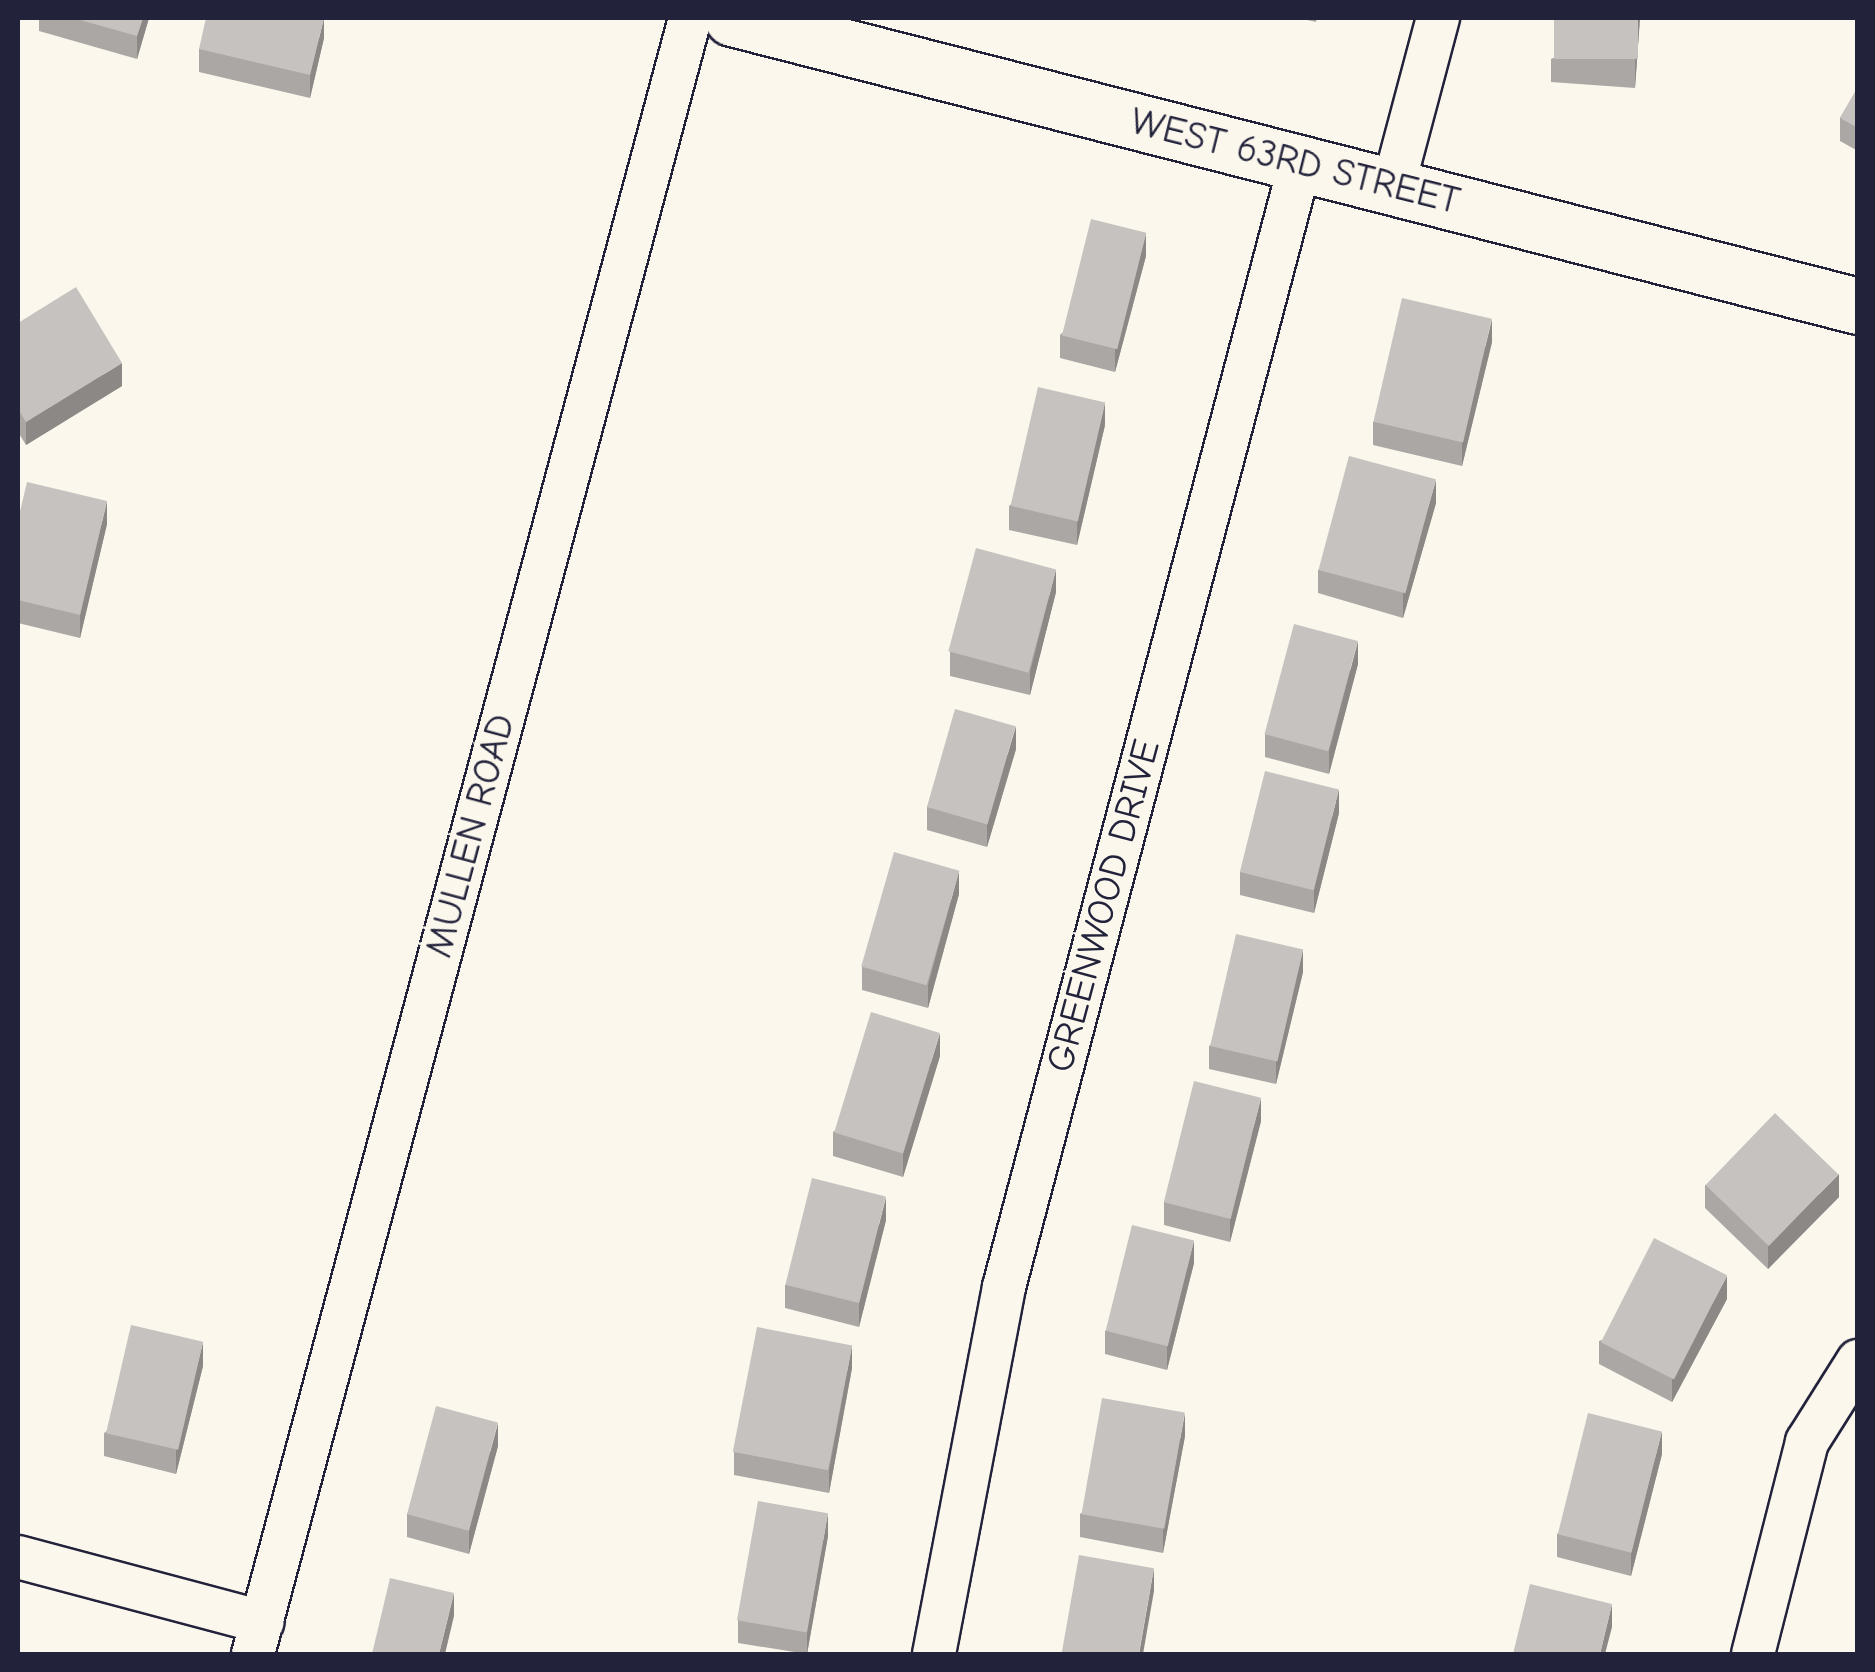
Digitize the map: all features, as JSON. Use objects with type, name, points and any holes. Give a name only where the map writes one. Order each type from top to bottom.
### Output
[{"type":"street","name":"MULLEN ROAD","points":[[257,1638],[690,18]]},
{"type":"street","name":"WEST 63RD STREET","points":[[732,18],[1858,306]]},
{"type":"street","points":[[1392,187],[1438,18]]},
{"type":"street","name":"GREENWOOD DRIVE","points":[[934,1654],[1004,1287],[1300,164]]},
{"type":"street","points":[[1752,1654],[1808,1442],[1858,1361]]},
{"type":"street","points":[[18,1557],[257,1638]]},
{"type":"building","points":[[73,18],[143,18],[137,36]]},
{"type":"building","points":[[206,18],[324,18],[310,75],[199,49]]},
{"type":"building","points":[[1554,18],[1638,18],[1638,59],[1554,59]]},
{"type":"building","points":[[1858,87],[1858,128],[1840,118]]},
{"type":"building","points":[[1091,219],[1146,233],[1117,349],[1062,335]]},
{"type":"building","points":[[76,287],[122,363],[26,422],[18,409],[18,323]]},
{"type":"building","points":[[1402,298],[1492,319],[1463,442],[1373,422]]},
{"type":"building","points":[[1038,387],[1105,403],[1078,521],[1011,506]]},
{"type":"building","points":[[1349,456],[1436,479],[1405,593],[1318,570]]},
{"type":"building","points":[[27,482],[107,501],[80,615],[18,600],[18,520]]},
{"type":"building","points":[[976,548],[1056,569],[1028,673],[948,651]]},
{"type":"building","points":[[1294,624],[1358,641],[1328,751],[1264,734]]},
{"type":"building","points":[[955,709],[1016,726],[987,824],[927,807]]},
{"type":"building","points":[[1265,771],[1339,789],[1314,890],[1240,872]]},
{"type":"building","points":[[894,852],[959,871],[927,985],[861,966]]},
{"type":"building","points":[[1236,934],[1303,950],[1277,1062],[1210,1046]]},
{"type":"building","points":[[871,1012],[940,1033],[903,1154],[834,1132]]},
{"type":"building","points":[[1194,1081],[1261,1098],[1231,1219],[1164,1202]]},
{"type":"building","points":[[1775,1113],[1838,1174],[1769,1246],[1706,1185]]},
{"type":"building","points":[[812,1178],[886,1196],[859,1303],[785,1285]]},
{"type":"building","points":[[1132,1225],[1194,1240],[1168,1346],[1106,1331]]},
{"type":"building","points":[[1654,1238],[1727,1275],[1674,1379],[1601,1342]]},
{"type":"building","points":[[131,1325],[203,1342],[178,1450],[106,1433]]},
{"type":"building","points":[[757,1327],[852,1346],[828,1470],[733,1452]]},
{"type":"building","points":[[1102,1398],[1185,1413],[1164,1529],[1082,1514]]},
{"type":"building","points":[[436,1406],[498,1423],[469,1531],[407,1514]]},
{"type":"building","points":[[1588,1413],[1662,1431],[1632,1553],[1558,1534]]},
{"type":"building","points":[[758,1501],[828,1513],[807,1632],[737,1620]]},
{"type":"building","points":[[1079,1555],[1154,1568],[1139,1654],[1062,1653]]},
{"type":"building","points":[[390,1578],[454,1593],[439,1654],[372,1654]]},
{"type":"building","points":[[1530,1584],[1612,1604],[1600,1654],[1513,1654]]}]
